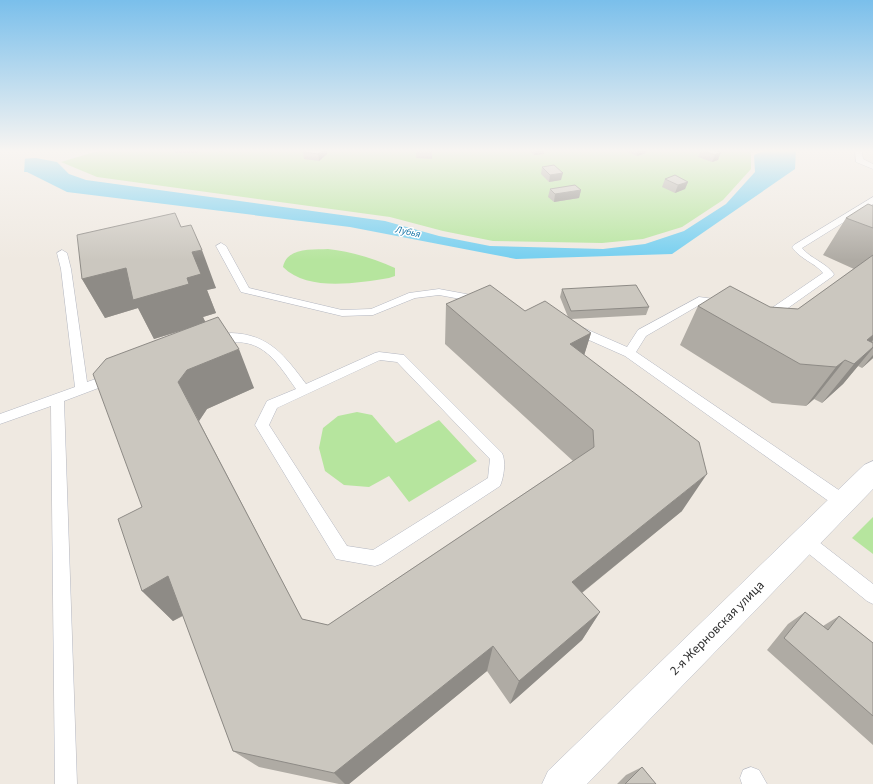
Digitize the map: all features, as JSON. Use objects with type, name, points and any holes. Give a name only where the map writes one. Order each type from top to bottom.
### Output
[{"type":"street","name":"2-я Жерновская улица","points":[[561,784],[873,472]]},
{"type":"lane","points":[[758,318],[764,319],[828,274],[822,265],[802,256],[797,247],[873,200]]},
{"type":"lane","points":[[221,246],[245,290],[342,313],[373,312],[413,295],[439,292],[471,297],[493,303]]},
{"type":"lane","points":[[62,254],[66,269],[82,390]]},
{"type":"lane","points":[[629,353],[642,333],[699,300],[718,302],[732,310]]},
{"type":"lane","points":[[564,325],[629,353],[843,502]]},
{"type":"lane","points":[[202,346],[221,339],[246,337],[264,344],[280,359],[304,390]]},
{"type":"lane","points":[[378,356],[400,358],[497,458],[496,481],[375,558],[342,553],[262,426],[272,404],[304,390],[378,356]]},
{"type":"lane","points":[[0,419],[125,374]]},
{"type":"lane","points":[[57,398],[66,784]]},
{"type":"lane","points":[[804,540],[873,595]]},
{"type":"green space","points":[[167,187],[735,187],[723,200],[682,227],[643,239],[602,243],[493,241],[443,231],[390,217]]},
{"type":"green space","points":[[328,249],[370,258],[387,264],[395,268],[395,276],[348,283],[319,283],[293,275],[283,267],[289,256],[295,253],[308,250]]},
{"type":"green space","points":[[357,412],[372,415],[396,443],[439,420],[477,461],[409,502],[389,476],[369,487],[344,485],[325,471],[319,448],[323,428],[338,416]]},
{"type":"green space","points":[[873,517],[873,554],[852,538]]},
{"type":"water","name":"Лубья","points":[[56,187],[134,187],[385,221],[439,236],[490,246],[603,249],[645,244],[684,231],[726,204],[742,187],[770,187],[672,254],[516,259],[350,227],[67,192]]},
{"type":"building","points":[[577,187],[581,190],[555,194],[550,189]]},
{"type":"building","points":[[868,204],[873,206],[873,228],[846,218]]},
{"type":"building","points":[[175,213],[181,227],[191,225],[202,250],[192,252],[201,274],[187,278],[189,284],[133,300],[126,268],[82,279],[77,235]]},
{"type":"building","points":[[873,255],[873,335],[867,340],[873,343],[873,347],[854,364],[845,360],[836,367],[800,364],[698,306],[730,286],[770,307],[798,309]]},
{"type":"building","points":[[490,285],[525,311],[545,301],[591,333],[570,344],[699,442],[707,474],[572,582],[600,612],[519,681],[493,646],[334,773],[233,751],[168,576],[142,591],[118,519],[142,507],[93,374],[106,359],[218,317],[239,349],[187,370],[178,382],[302,619],[328,625],[594,447],[593,430],[446,304]]},
{"type":"building","points":[[636,285],[649,307],[571,311],[562,289]]},
{"type":"building","points":[[805,612],[828,630],[839,616],[873,643],[873,716],[784,638]]},
{"type":"building","points":[[642,767],[656,784],[625,784]]}]
